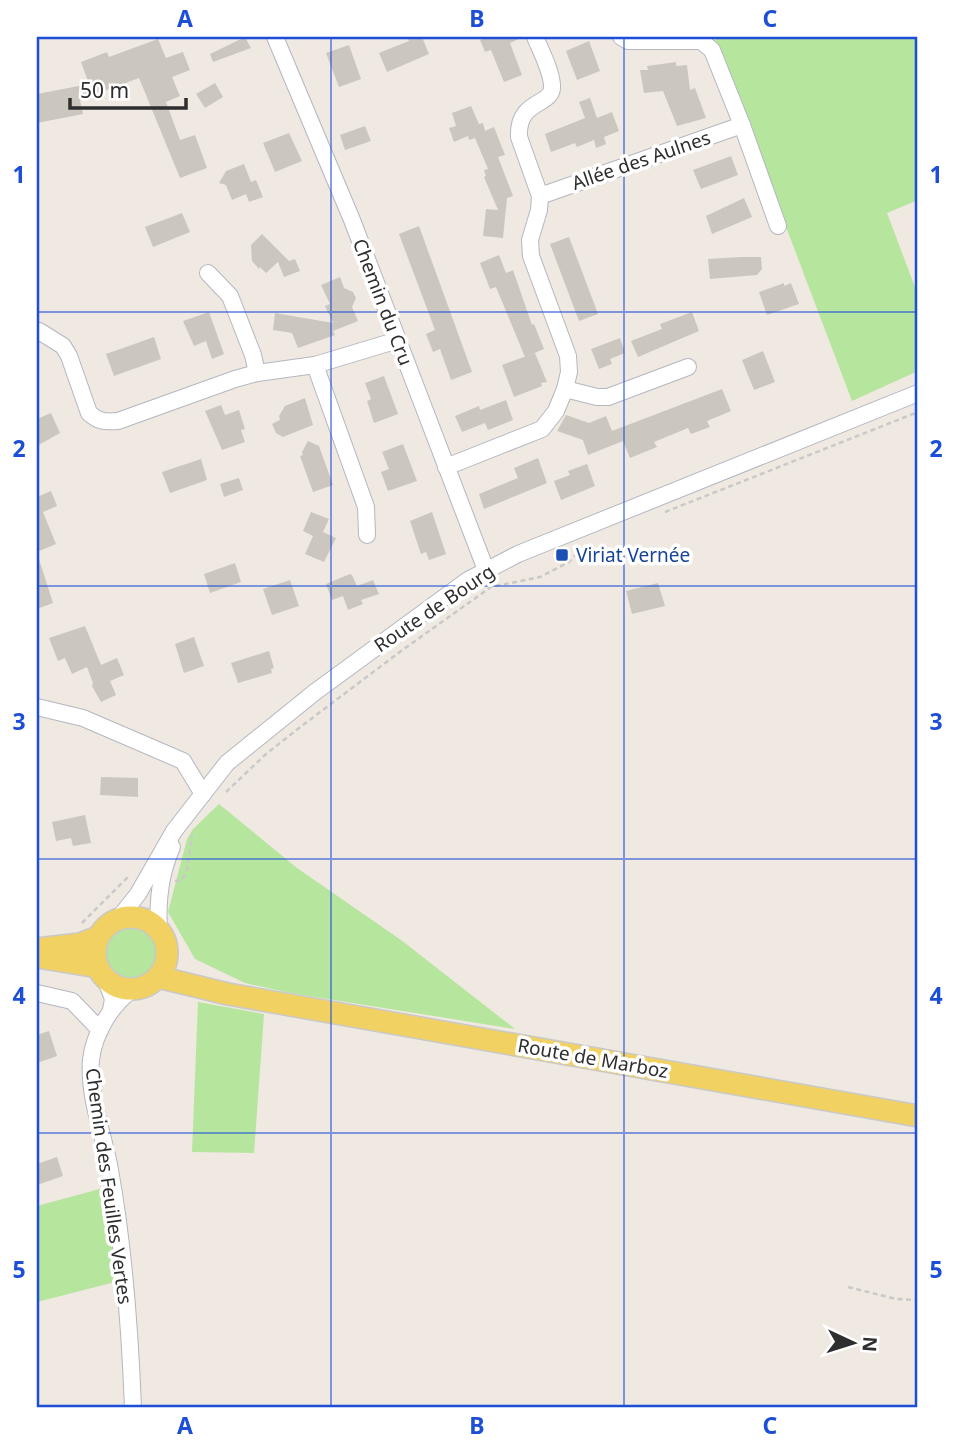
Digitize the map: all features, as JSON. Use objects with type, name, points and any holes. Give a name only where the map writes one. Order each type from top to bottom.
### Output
[{"type":"main road","points":[[37,949],[80,944],[98,937],[119,918],[141,918],[159,930],[167,955],[158,977],[133,989],[122,988],[101,973],[37,957]]},
{"type":"main road","points":[[98,937],[95,957],[101,973]]},
{"type":"main road","name":"Route de Marboz","points":[[167,955],[209,981],[267,1001]]},
{"type":"main road","name":"Route de Marboz","points":[[158,977],[228,995],[918,1116]]},
{"type":"street","name":"Chemin du Cru","points":[[275,37],[352,220],[486,570]]},
{"type":"street","points":[[446,467],[542,429],[556,411],[569,372],[568,356],[529,248],[540,196],[519,137],[519,126],[522,116],[532,105],[547,99],[552,84],[535,37]]},
{"type":"street","points":[[621,37],[628,41],[701,41],[712,50],[778,226]]},
{"type":"street","name":"Allée des Aulnes","points":[[540,196],[741,125]]},
{"type":"street","points":[[208,273],[230,296],[253,355],[257,373]]},
{"type":"street","points":[[39,331],[63,346],[89,413],[106,422],[118,421],[257,373],[316,365],[398,341]]},
{"type":"street","points":[[316,365],[366,508],[367,535]]},
{"type":"street","points":[[565,389],[608,397],[688,367]]},
{"type":"street","name":"Route de Bourg","points":[[119,918],[138,894],[147,874],[174,831],[227,763],[270,727],[404,626],[486,570],[518,554],[918,393]]},
{"type":"street","points":[[37,707],[83,718],[183,761],[203,794]]},
{"type":"street","name":"Route de Bourg","points":[[159,930],[157,905],[161,879],[167,857],[189,811]]},
{"type":"street","points":[[101,973],[113,999],[111,1010]]},
{"type":"street","name":"Chemin des Feuilles Vertes","points":[[133,989],[111,1010],[100,1030],[93,1050],[91,1076],[110,1168],[118,1227],[133,1408]]},
{"type":"street","points":[[37,993],[72,1001],[100,1030]]},
{"type":"path","points":[[657,513],[668,512],[918,412]]},
{"type":"path","points":[[221,796],[293,732],[491,587],[540,577],[569,562],[587,543]]},
{"type":"path","points":[[170,881],[182,880],[187,870],[193,829]]},
{"type":"path","points":[[77,927],[134,872],[147,874]]},
{"type":"path","points":[[848,1287],[896,1299],[918,1300]]},
{"type":"green space","points":[[714,37],[918,37],[918,200],[887,213],[918,295],[918,371],[852,401]]},
{"type":"green space","points":[[219,804],[297,868],[401,940],[515,1029],[290,993],[245,983],[195,959],[168,912],[187,839],[193,829]]},
{"type":"green space","points":[[132,926],[142,928],[150,934],[156,942],[156,962],[150,970],[142,976],[132,978],[122,976],[114,970],[108,962],[106,952],[108,942],[114,934],[122,928]]},
{"type":"green space","points":[[198,1002],[264,1014],[254,1153],[192,1152]]},
{"type":"green space","points":[[107,1187],[119,1281],[37,1302],[37,1206]]},
{"type":"building","points":[[245,37],[251,48],[213,62],[210,54]]},
{"type":"building","points":[[407,37],[422,37],[429,54],[387,72],[379,53],[409,41]]},
{"type":"building","points":[[486,37],[523,37],[510,43],[522,75],[504,82],[491,50],[485,52],[480,40]]},
{"type":"building","points":[[158,39],[166,58],[183,52],[190,70],[172,77],[180,96],[166,102],[180,140],[195,135],[207,168],[180,178],[139,78],[80,100],[83,114],[37,123],[37,94],[89,84],[81,62],[107,52],[109,57]]},
{"type":"building","points":[[589,41],[600,71],[577,80],[566,51]]},
{"type":"building","points":[[349,45],[361,79],[339,87],[326,53]]},
{"type":"building","points":[[676,62],[676,66],[687,65],[690,90],[695,88],[706,118],[677,126],[663,91],[644,93],[640,70],[648,70],[647,66]]},
{"type":"building","points":[[215,83],[223,97],[205,108],[196,94]]},
{"type":"building","points":[[590,98],[597,118],[612,112],[619,131],[604,137],[606,144],[596,148],[594,140],[577,147],[575,143],[551,152],[545,134],[585,118],[579,102]]},
{"type":"building","points":[[471,106],[479,124],[483,123],[485,131],[494,127],[505,155],[498,157],[513,196],[507,198],[503,238],[483,236],[486,209],[498,210],[484,177],[484,170],[488,169],[475,138],[469,140],[468,136],[454,142],[449,128],[456,126],[452,113]]},
{"type":"building","points":[[365,126],[371,141],[345,150],[340,135]]},
{"type":"building","points":[[289,133],[302,161],[275,172],[263,143]]},
{"type":"building","points":[[731,156],[738,175],[701,189],[693,170]]},
{"type":"building","points":[[244,164],[251,182],[256,180],[263,197],[249,202],[246,194],[232,200],[226,185],[219,183],[226,171]]},
{"type":"building","points":[[744,198],[752,217],[712,234],[706,216]]},
{"type":"building","points":[[182,213],[190,232],[153,247],[145,227]]},
{"type":"building","points":[[419,226],[472,372],[451,380],[440,349],[433,352],[426,334],[435,330],[399,234]]},
{"type":"building","points":[[262,234],[289,261],[295,259],[300,271],[284,277],[278,262],[266,273],[260,267],[259,269],[252,261],[251,245]]},
{"type":"building","points":[[569,237],[598,314],[579,321],[550,244]]},
{"type":"building","points":[[499,255],[506,273],[513,270],[532,325],[534,324],[544,349],[525,357],[496,287],[490,289],[480,263]]},
{"type":"building","points":[[761,257],[762,269],[757,275],[710,279],[708,259]]},
{"type":"building","points":[[340,277],[344,288],[353,292],[356,298],[352,307],[358,321],[333,331],[335,335],[298,348],[292,333],[273,330],[275,313],[333,323],[325,306],[330,304],[321,285]]},
{"type":"building","points":[[784,283],[784,286],[791,283],[799,304],[767,315],[759,292]]},
{"type":"building","points":[[209,312],[224,354],[212,359],[206,341],[194,346],[183,321]]},
{"type":"building","points":[[692,312],[699,331],[638,357],[631,341],[662,329],[660,324]]},
{"type":"building","points":[[154,337],[161,359],[114,376],[106,354]]},
{"type":"building","points":[[620,338],[625,353],[610,359],[612,364],[599,369],[591,349]]},
{"type":"building","points":[[763,351],[775,382],[754,390],[742,360]]},
{"type":"building","points":[[535,353],[547,382],[514,397],[502,365]]},
{"type":"building","points":[[384,376],[398,414],[374,423],[367,401],[371,399],[365,383]]},
{"type":"building","points":[[722,389],[731,411],[707,421],[710,427],[691,434],[688,428],[654,442],[657,447],[630,458],[623,441],[588,455],[583,440],[557,431],[566,415],[589,423],[606,416],[612,431]]},
{"type":"building","points":[[305,398],[313,425],[283,437],[276,433],[272,424],[280,420],[279,416],[285,406]]},
{"type":"building","points":[[506,400],[513,420],[488,430],[485,423],[462,432],[455,416],[479,406],[480,410]]},
{"type":"building","points":[[221,405],[225,415],[239,410],[245,429],[241,430],[245,442],[222,450],[205,411]]},
{"type":"building","points":[[51,413],[60,433],[37,446],[37,419]]},
{"type":"building","points":[[308,441],[319,446],[333,485],[313,492],[300,456],[303,455]]},
{"type":"building","points":[[403,444],[417,481],[388,491],[381,472],[389,469],[382,452]]},
{"type":"building","points":[[538,458],[547,483],[484,509],[479,494],[518,478],[514,468]]},
{"type":"building","points":[[201,459],[207,480],[170,493],[162,472]]},
{"type":"building","points":[[587,464],[595,486],[561,500],[554,481],[570,475],[568,471]]},
{"type":"building","points":[[239,478],[243,490],[224,497],[220,484]]},
{"type":"building","points":[[51,491],[57,506],[43,512],[56,544],[37,552],[37,497]]},
{"type":"building","points":[[311,512],[329,519],[323,532],[336,538],[324,562],[305,554],[313,536],[303,531]]},
{"type":"building","points":[[432,512],[446,554],[429,560],[426,552],[421,554],[410,521]]},
{"type":"building","points":[[37,559],[53,603],[37,609]]},
{"type":"building","points":[[235,563],[241,582],[210,593],[204,574]]},
{"type":"building","points":[[350,574],[357,586],[373,580],[379,594],[361,600],[363,604],[348,610],[343,596],[332,600],[326,584]]},
{"type":"building","points":[[290,580],[299,606],[272,615],[263,589]]},
{"type":"building","points":[[658,583],[665,606],[632,614],[626,591]]},
{"type":"building","points":[[85,626],[101,665],[117,658],[124,675],[110,681],[116,695],[101,702],[92,686],[87,667],[72,674],[65,658],[58,661],[49,638]]},
{"type":"building","points":[[194,637],[204,666],[184,673],[175,644]]},
{"type":"building","points":[[269,651],[274,668],[271,669],[272,673],[238,683],[231,663]]},
{"type":"building","points":[[101,777],[138,778],[138,797],[100,795]]},
{"type":"building","points":[[85,815],[91,843],[73,846],[71,838],[56,841],[52,822]]},
{"type":"building","points":[[49,1031],[57,1056],[37,1063],[37,1035]]},
{"type":"building","points":[[57,1157],[63,1176],[37,1185],[37,1164]]},
{"type":"place","name":"Viriat Vernée","points":[[562,555]]}]
